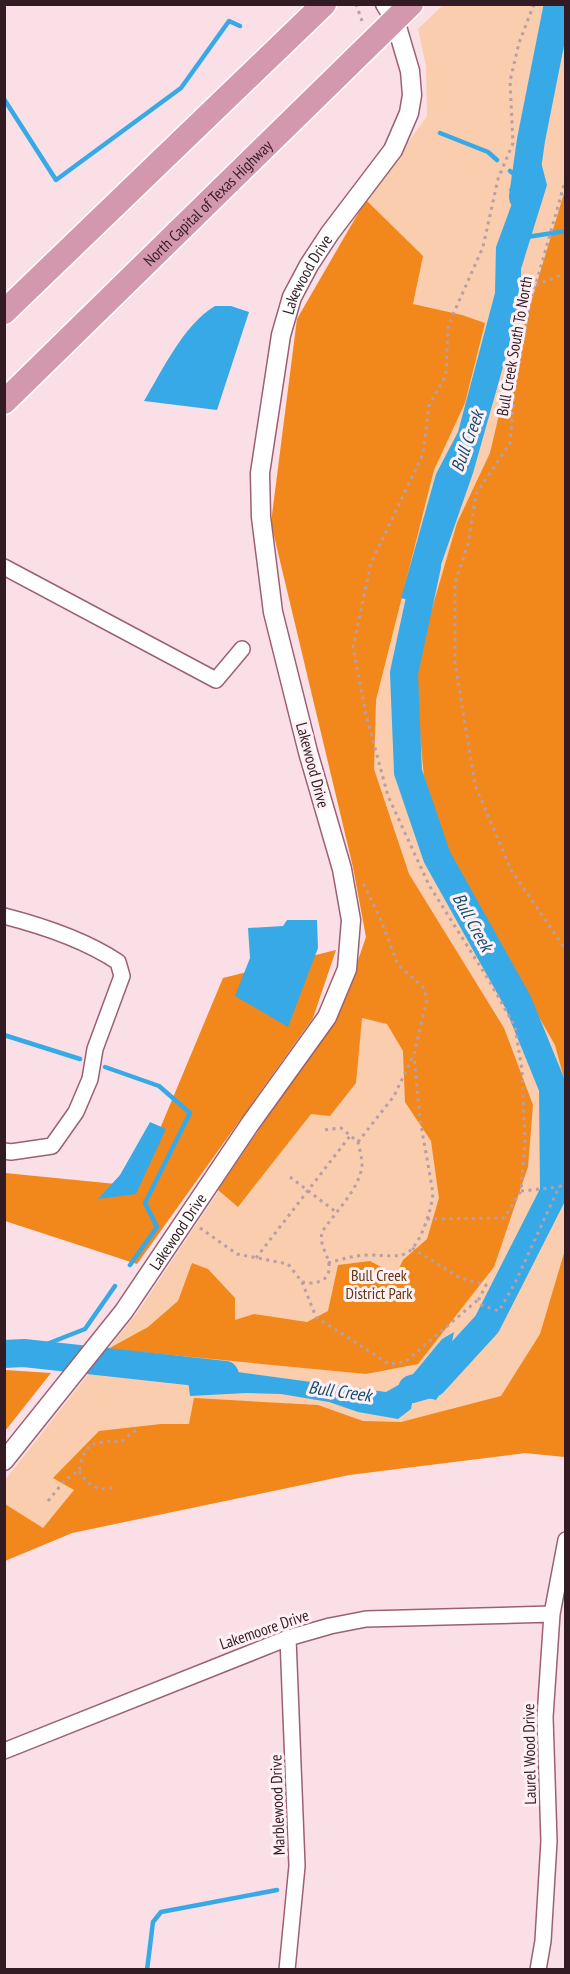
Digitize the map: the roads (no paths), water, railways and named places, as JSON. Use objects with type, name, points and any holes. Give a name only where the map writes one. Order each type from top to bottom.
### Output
[{"type":"highway","points":[[4,312],[324,4]]},
{"type":"highway","name":"North Capital of Texas Highway","points":[[4,402],[397,10]]},
{"type":"street","name":"Lakewood Drive","points":[[4,1461],[124,1311],[250,1124],[327,1017],[346,969],[351,920],[343,875],[308,752],[273,612],[261,517],[260,473],[280,335],[292,297],[330,233],[393,150],[409,113],[412,95],[410,71],[397,10]]},
{"type":"street","points":[[4,567],[216,680],[242,649]]},
{"type":"street","points":[[4,916],[26,921],[99,950],[118,962],[122,976],[95,1049],[90,1079],[76,1112],[52,1146],[11,1152],[4,1150]]},
{"type":"street","name":"Laurel Wood Drive","points":[[538,1970],[543,1941],[549,1841],[545,1717],[552,1614],[566,1540]]},
{"type":"street","name":"Lakemoore Drive","points":[[4,1751],[288,1638],[330,1626],[366,1619],[552,1614]]},
{"type":"street","name":"Marblewood Drive","points":[[286,1970],[297,1866],[288,1638]]},
{"type":"water","points":[[520,155],[541,162],[547,185],[521,269],[521,303],[473,473],[427,605],[401,598],[436,474],[458,432],[495,293],[496,247],[514,198],[509,190],[516,176]]},
{"type":"water","points":[[215,306],[231,306],[249,312],[217,410],[144,401],[184,336],[193,324]]},
{"type":"water","points":[[287,920],[317,920],[318,948],[288,1027],[235,996],[250,958],[248,928],[283,926]]},
{"type":"water","points":[[150,1122],[166,1129],[136,1194],[98,1199],[120,1175]]},
{"type":"water","points":[[454,1332],[445,1355],[445,1386],[436,1400],[424,1397],[413,1398],[411,1409],[398,1419],[358,1412],[329,1402],[281,1394],[190,1396],[186,1365],[386,1392],[409,1379],[442,1339]]},
{"type":"waterway","name":"Bull Creek","points":[[523,197],[531,140],[558,4]]},
{"type":"waterway","points":[[4,99],[56,180],[181,88],[229,21],[240,26]]},
{"type":"waterway","points":[[440,133],[488,152],[497,160]]},
{"type":"waterway","points":[[510,171],[520,179]]},
{"type":"waterway","points":[[527,237],[566,231]]},
{"type":"waterway","name":"Bull Creek","points":[[412,1389],[433,1383],[487,1324],[554,1192],[553,1088],[518,1002],[437,857],[408,772],[404,673],[427,566]]},
{"type":"waterway","points":[[4,1035],[80,1059]]},
{"type":"waterway","points":[[105,1067],[159,1086],[190,1113],[145,1203],[157,1227],[130,1265]]},
{"type":"waterway","points":[[24,1353],[85,1329],[115,1286]]},
{"type":"waterway","name":"Bull Creek","points":[[4,1354],[24,1353],[225,1375]]},
{"type":"waterway","points":[[147,1970],[153,1922],[161,1912],[277,1890]]},
{"type":"park label","name":"Bull Creek District Park","points":[[379,1284]]}]
